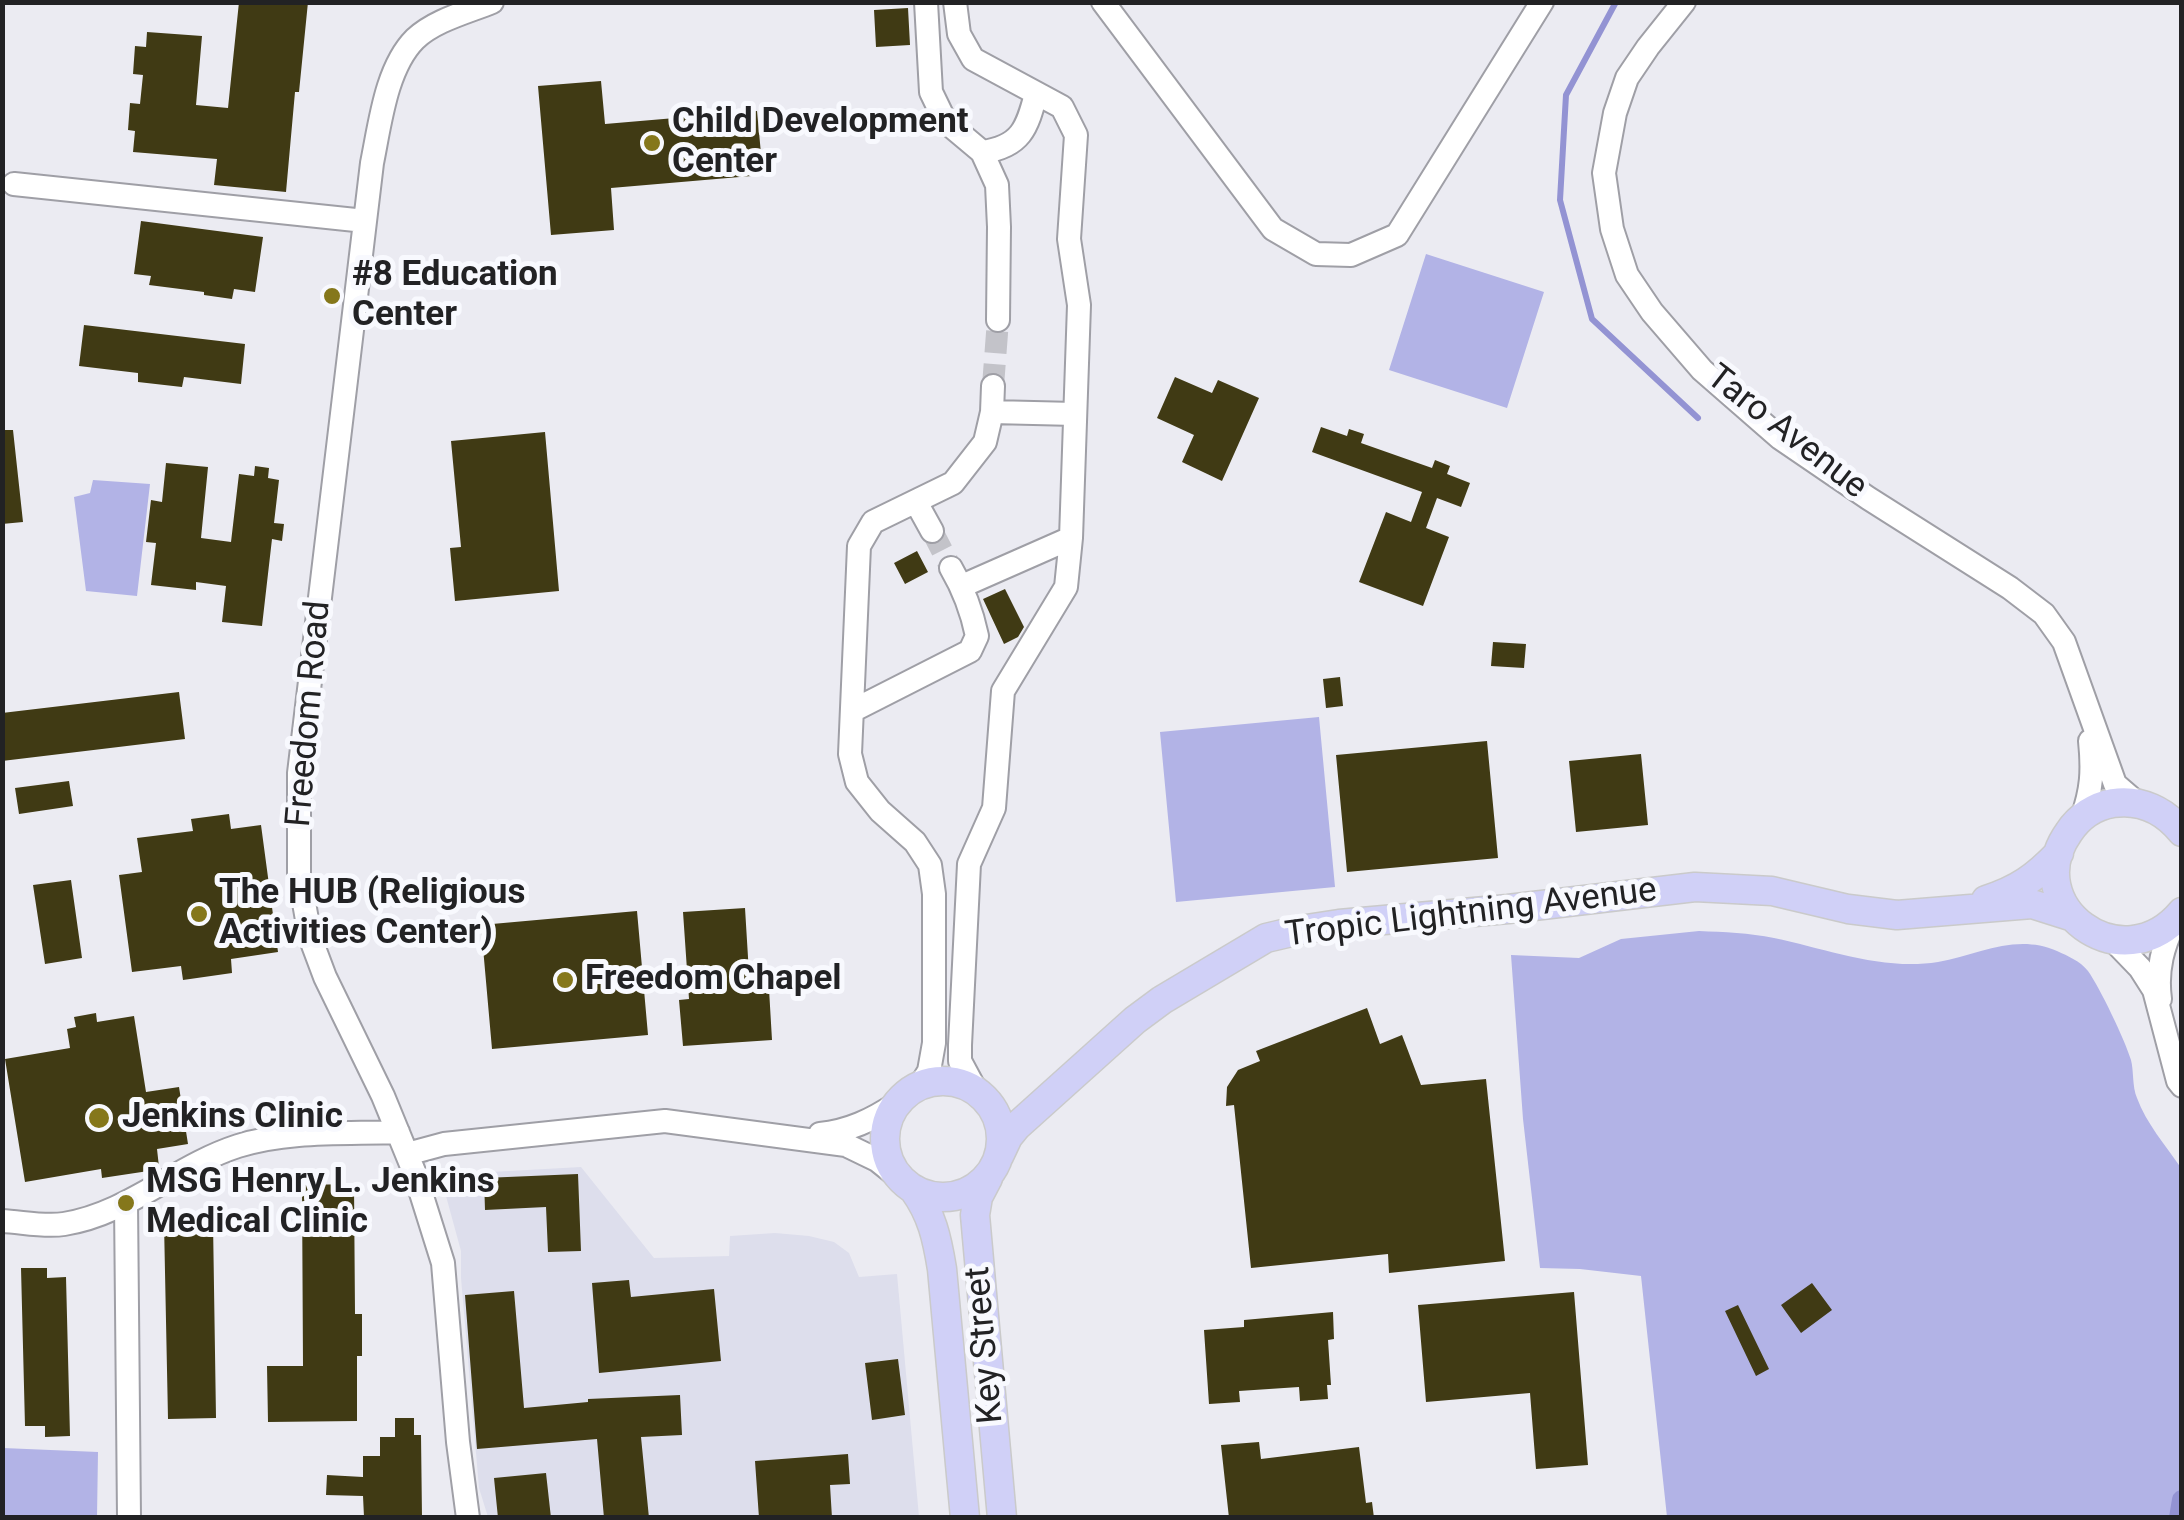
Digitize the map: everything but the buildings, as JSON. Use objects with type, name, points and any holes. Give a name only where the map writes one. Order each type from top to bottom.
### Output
[{"type":"main road","points":[[1946,910],[2003,895],[2038,875],[2082,818],[2098,808],[2137,803],[2177,825]]},
{"type":"main road","points":[[2058,853],[2057,883],[2064,905],[2091,932],[2113,940],[2145,938],[2166,928],[2180,914]]},
{"type":"main road","name":"Tropic Lightning Avenue","points":[[994,1165],[1017,1126],[1134,1020],[1266,938],[1356,922],[1694,887],[1772,891],[1848,909],[1896,915],[1946,910]]},
{"type":"main road","points":[[1946,910],[2032,904],[2073,917]]},
{"type":"main road","points":[[982,1096],[998,1120],[1002,1138],[994,1165],[977,1187],[946,1198],[930,1196],[905,1183],[888,1159],[884,1140],[887,1121],[907,1092],[940,1080],[958,1082],[1008,1110],[1048,1100]]},
{"type":"main road","name":"Key Street","points":[[994,1165],[978,1197],[975,1216],[1002,1518]]},
{"type":"main road","name":"Key Street","points":[[905,1183],[927,1208],[936,1230],[965,1518]]},
{"type":"street","name":"Freedom Road","points":[[468,1518],[443,1263],[407,1154],[383,1096],[324,978],[310,936],[299,874],[299,773],[372,163],[393,74],[417,37],[492,2]]},
{"type":"street","points":[[926,2],[931,92],[946,121],[982,152],[997,186],[998,320]]},
{"type":"street","points":[[955,2],[959,34],[973,59],[1062,107],[1076,134],[1070,239],[1079,305],[1066,588],[1004,691],[994,808],[970,864],[960,1061],[982,1096]]},
{"type":"street","points":[[1103,2],[1273,229],[1316,254],[1351,254],[1397,235],[1542,2]]},
{"type":"street","name":"Taro Avenue","points":[[1684,2],[1627,78],[1615,113],[1604,173],[1612,229],[1627,276],[1702,370],[1780,438],[2044,614],[2064,642],[2082,693]]},
{"type":"street","points":[[982,152],[998,150],[1028,126],[1036,94]]},
{"type":"street","points":[[14,184],[365,221]]},
{"type":"street","points":[[921,1084],[929,1072],[934,1043],[934,894],[930,866],[915,842],[880,811],[857,782],[850,754],[859,546],[873,522],[953,483],[985,442],[993,386]]},
{"type":"street","points":[[992,412],[1075,414]]},
{"type":"street","points":[[916,502],[932,531]]},
{"type":"street","points":[[852,711],[970,650],[978,636],[956,577],[1071,538]]},
{"type":"street","points":[[2082,693],[2115,784],[2137,803]]},
{"type":"street","points":[[2082,693],[2093,771],[2082,818]]},
{"type":"street","points":[[2162,1017],[2159,969],[2163,947],[2180,914]]},
{"type":"street","points":[[2113,940],[2140,968],[2154,990],[2182,1086]]},
{"type":"street","points":[[797,1136],[837,1132],[867,1122],[896,1104]]},
{"type":"street","points":[[407,1154],[444,1144],[665,1120],[846,1145],[877,1160],[905,1183]]},
{"type":"street","points":[[2,1221],[60,1224],[99,1216],[208,1156],[243,1144],[292,1136],[398,1132]]},
{"type":"street","points":[[126,1204],[129,1518]]},
{"type":"shaded area","points":[[1426,254],[1544,292],[1507,408],[1389,370]]},
{"type":"shaded area","points":[[93,480],[150,484],[137,596],[86,591],[74,497],[90,493]]},
{"type":"shaded area","points":[[1319,717],[1335,887],[1176,902],[1160,732]]},
{"type":"shaded area","points":[[1699,931],[1765,936],[1897,964],[1938,962],[2026,944],[2057,951],[2088,971],[2128,1051],[2141,1107],[2181,1168],[2181,1517],[1667,1517],[1641,1276],[1540,1268],[1523,1119],[1511,955],[1579,958],[1621,939]]},
{"type":"shaded area","points":[[581,1167],[654,1258],[729,1256],[730,1236],[775,1233],[834,1242],[849,1253],[859,1277],[897,1274],[919,1517],[488,1517],[479,1488],[461,1251],[443,1185],[455,1174]]},
{"type":"shaded area","points":[[3,1448],[98,1452],[97,1517],[3,1517]]},
{"type":"waterway","points":[[1616,2],[1566,95],[1560,200],[1592,319],[1698,418]]},
{"type":"waterway","points":[[2179,1518],[2182,1500]]},
{"type":"tunnel","points":[[993,386],[998,320]]},
{"type":"tunnel","points":[[932,531],[951,568]]},
{"type":"place","name":"Child Development Center","points":[[652,143]]},
{"type":"place","name":"#8 Education Center","points":[[332,296]]},
{"type":"place","name":"The HUB (Religious Activities Center)","points":[[199,914]]},
{"type":"place","name":"Freedom Chapel","points":[[565,980]]},
{"type":"place","name":"Jenkins Clinic","points":[[99,1118]]},
{"type":"place","name":"MSG Henry L. Jenkins Medical Clinic","points":[[126,1203]]}]
